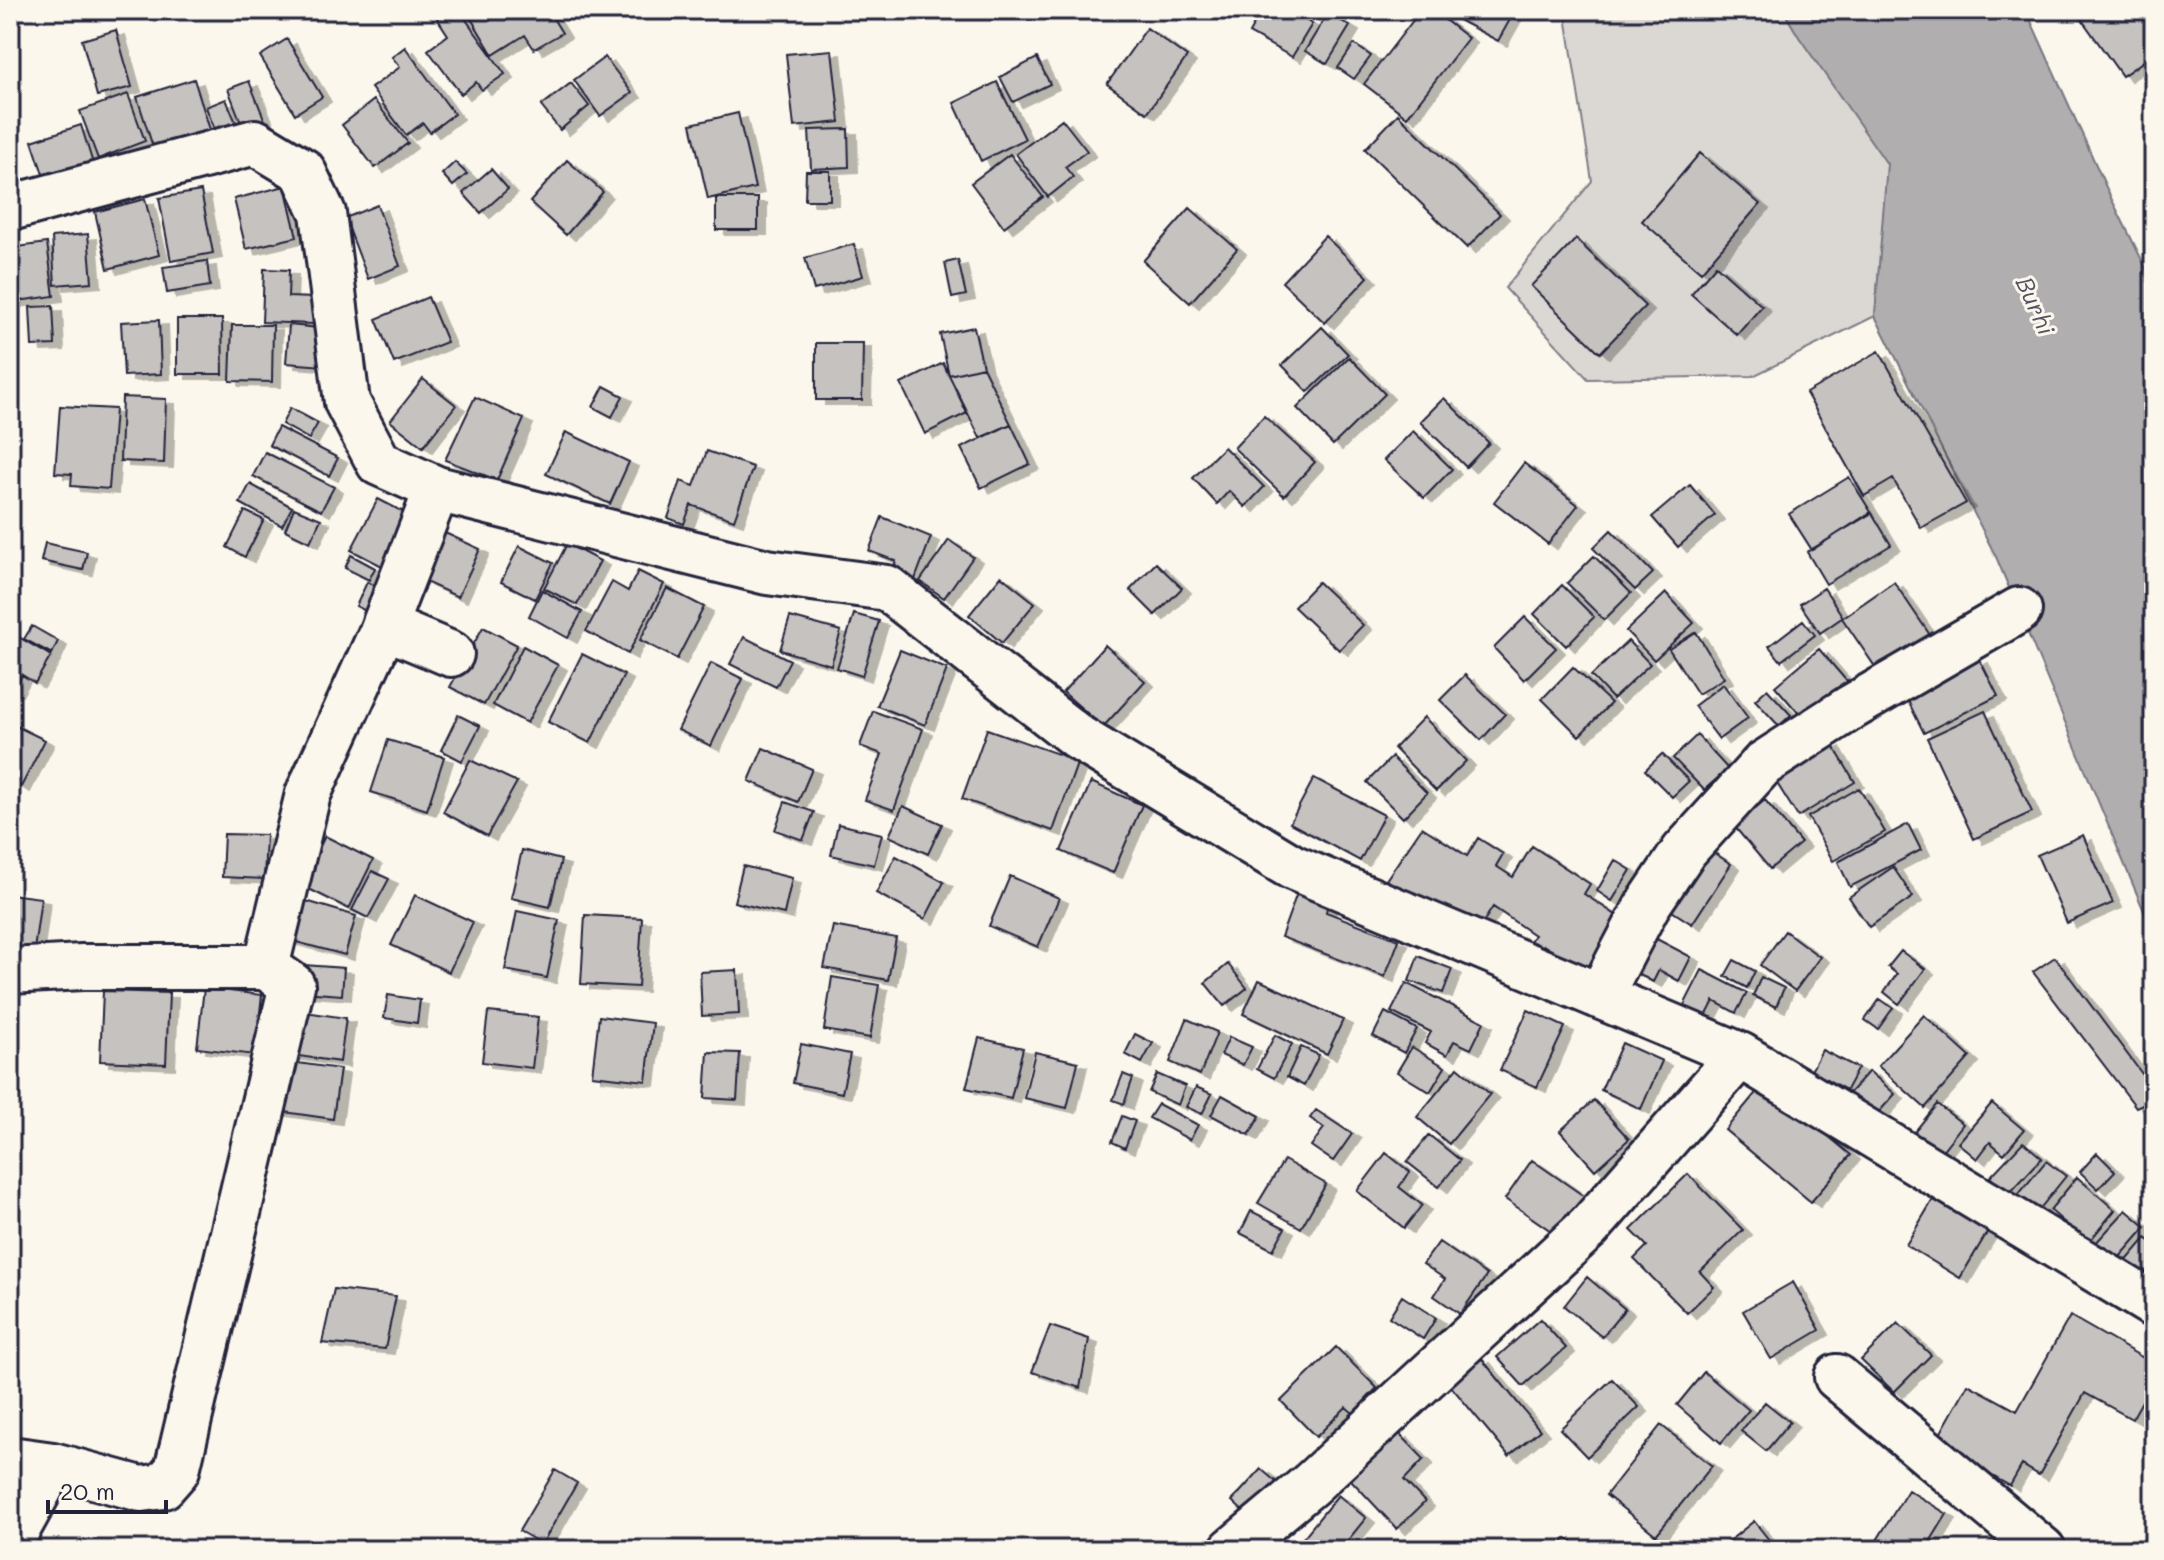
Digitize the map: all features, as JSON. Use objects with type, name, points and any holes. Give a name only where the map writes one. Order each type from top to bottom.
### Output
[{"type":"street","points":[[10,208],[255,142],[303,171],[323,213],[347,402],[379,463],[437,489],[767,572],[887,588],[1079,738],[1292,867],[1740,1055],[2154,1305]]},
{"type":"street","points":[[266,967],[308,794],[384,626],[437,489]]},
{"type":"street","points":[[1600,996],[1647,906],[1684,851],[1763,764],[1876,693],[2019,610]]},
{"type":"street","points":[[384,626],[451,654]]},
{"type":"street","points":[[10,971],[82,967],[266,967],[292,985],[177,1470],[163,1486],[141,1489],[53,1465],[10,1459]]},
{"type":"street","points":[[1232,1550],[1311,1484],[1589,1227],[1740,1055]]},
{"type":"street","points":[[1837,1377],[2043,1550]]},
{"type":"street","points":[[10,1543],[53,1465]]},
{"type":"shaded area","points":[[1565,10],[1783,10],[1888,164],[1875,316],[1753,376],[1588,379],[1505,288],[1592,181]]},
{"type":"water","name":"Burhi","points":[[1783,10],[2026,10],[2110,196],[2154,284],[2154,935],[1997,559],[1875,316],[1887,164]]},
{"type":"building","points":[[449,10],[459,10],[505,74],[482,90],[476,82],[461,94],[428,50],[448,35],[437,18]]},
{"type":"building","points":[[477,10],[548,10],[562,33],[534,49],[525,35],[493,55],[469,15]]},
{"type":"building","points":[[1262,10],[1289,10],[1312,24],[1292,57],[1249,33]]},
{"type":"building","points":[[1421,10],[1432,10],[1468,38],[1407,117],[1364,84]]},
{"type":"building","points":[[1457,10],[1501,10],[1512,16],[1498,41],[1453,17]]},
{"type":"building","points":[[2075,10],[2154,10],[2154,54],[2122,76]]},
{"type":"building","points":[[1328,13],[1350,26],[1327,64],[1305,51]]},
{"type":"building","points":[[1147,28],[1187,57],[1147,113],[1107,84]]},
{"type":"building","points":[[116,30],[132,87],[97,96],[82,40]]},
{"type":"building","points":[[287,39],[322,97],[295,114],[260,56]]},
{"type":"building","points":[[1354,44],[1371,56],[1354,79],[1338,68]]},
{"type":"building","points":[[405,47],[454,114],[430,132],[423,123],[406,135],[371,88],[400,67],[392,57]]},
{"type":"building","points":[[832,50],[840,122],[794,127],[786,54]]},
{"type":"building","points":[[605,57],[632,93],[600,116],[574,80]]},
{"type":"building","points":[[1037,58],[1050,84],[1013,102],[1000,77]]},
{"type":"building","points":[[194,79],[210,130],[153,147],[137,97]]},
{"type":"building","points":[[249,81],[265,121],[244,130],[228,89]]},
{"type":"building","points":[[997,82],[1025,139],[981,161],[954,103]]},
{"type":"building","points":[[571,83],[589,106],[560,130],[541,106]]},
{"type":"building","points":[[128,94],[145,141],[98,159],[80,111]]},
{"type":"building","points":[[226,99],[240,132],[219,140],[206,107]]},
{"type":"building","points":[[374,100],[408,143],[375,168],[342,125]]},
{"type":"building","points":[[738,113],[755,188],[708,199],[691,124]]},
{"type":"building","points":[[1398,114],[1500,214],[1467,248],[1365,149]]},
{"type":"building","points":[[1062,119],[1087,151],[1065,167],[1073,177],[1048,197],[1016,154]]},
{"type":"building","points":[[81,125],[95,170],[47,186],[32,141]]},
{"type":"building","points":[[848,129],[849,167],[811,169],[809,130]]},
{"type":"building","points":[[1700,153],[1760,204],[1701,272],[1642,221]]},
{"type":"building","points":[[1010,154],[1043,197],[1004,227],[971,183]]},
{"type":"building","points":[[567,160],[603,192],[566,235],[530,202]]},
{"type":"building","points":[[455,162],[467,174],[453,186],[442,174]]},
{"type":"building","points":[[491,169],[508,189],[481,213],[463,193]]},
{"type":"building","points":[[806,171],[830,171],[830,200],[805,200]]},
{"type":"building","points":[[285,186],[297,237],[246,249],[234,199]]},
{"type":"building","points":[[201,191],[213,253],[171,261],[159,198]]},
{"type":"building","points":[[716,198],[758,198],[758,230],[716,230]]},
{"type":"building","points":[[145,199],[159,255],[108,269],[95,212]]},
{"type":"building","points":[[377,205],[400,266],[368,279],[345,218]]},
{"type":"building","points":[[1190,208],[1237,249],[1190,303],[1143,261]]},
{"type":"building","points":[[88,234],[92,282],[55,285],[52,237]]},
{"type":"building","points":[[1325,236],[1368,277],[1325,323],[1282,282]]},
{"type":"building","points":[[1576,239],[1645,306],[1600,353],[1531,286]]},
{"type":"building","points":[[47,243],[54,296],[10,302],[10,248]]},
{"type":"building","points":[[854,244],[863,276],[814,290],[805,258]]},
{"type":"building","points":[[958,260],[966,295],[952,298],[945,263]]},
{"type":"building","points":[[207,261],[210,286],[167,293],[163,267]]},
{"type":"building","points":[[1716,265],[1762,306],[1737,335],[1691,294]]},
{"type":"building","points":[[264,269],[289,270],[288,297],[315,298],[314,324],[262,322]]},
{"type":"building","points":[[428,297],[447,342],[394,363],[376,319]]},
{"type":"building","points":[[53,306],[55,345],[32,346],[30,307]]},
{"type":"building","points":[[177,319],[222,319],[223,374],[177,374]]},
{"type":"building","points":[[159,320],[161,374],[124,376],[121,322]]},
{"type":"building","points":[[232,325],[273,325],[272,382],[230,381]]},
{"type":"building","points":[[289,325],[328,329],[324,366],[286,363]]},
{"type":"building","points":[[974,327],[983,367],[949,375],[940,334]]},
{"type":"building","points":[[1322,327],[1348,354],[1308,392],[1282,365]]},
{"type":"building","points":[[816,343],[863,343],[862,400],[816,400]]},
{"type":"building","points":[[1879,351],[1966,503],[1921,528],[1893,479],[1864,496],[1806,393]]},
{"type":"building","points":[[1349,357],[1385,394],[1333,445],[1297,408]]},
{"type":"building","points":[[943,363],[967,413],[925,434],[901,384]]},
{"type":"building","points":[[983,367],[1011,424],[980,438],[949,375]]},
{"type":"building","points":[[423,379],[456,405],[423,447],[390,421]]},
{"type":"building","points":[[604,386],[623,396],[612,417],[593,407]]},
{"type":"building","points":[[122,397],[166,399],[164,463],[120,461]]},
{"type":"building","points":[[475,397],[524,419],[497,480],[445,460]]},
{"type":"building","points":[[1444,398],[1489,443],[1466,467],[1420,422]]},
{"type":"building","points":[[60,406],[115,409],[109,489],[71,486],[72,474],[55,473]]},
{"type":"building","points":[[290,408],[318,423],[309,439],[282,424]]},
{"type":"building","points":[[1264,416],[1315,462],[1284,496],[1234,448]]},
{"type":"building","points":[[1011,424],[1030,464],[981,488],[961,448]]},
{"type":"building","points":[[278,427],[338,458],[329,476],[269,445]]},
{"type":"building","points":[[1413,431],[1452,469],[1424,498],[1384,460]]},
{"type":"building","points":[[566,432],[629,462],[610,504],[546,474]]},
{"type":"building","points":[[1224,447],[1264,487],[1245,507],[1229,491],[1217,504],[1193,478]]},
{"type":"building","points":[[707,451],[753,467],[734,520],[691,505],[684,524],[668,518],[681,481],[694,486]]},
{"type":"building","points":[[265,452],[334,487],[321,511],[253,476]]},
{"type":"building","points":[[1524,463],[1578,505],[1548,544],[1494,502]]},
{"type":"building","points":[[1849,477],[1871,512],[1812,550],[1789,514]]},
{"type":"building","points":[[250,484],[292,507],[282,526],[240,503]]},
{"type":"building","points":[[1690,485],[1715,515],[1678,547],[1652,517]]},
{"type":"building","points":[[378,499],[413,517],[386,568],[351,550]]},
{"type":"building","points":[[294,508],[321,519],[310,542],[285,530]]},
{"type":"building","points":[[245,511],[264,520],[245,557],[227,547]]},
{"type":"building","points":[[1872,513],[1891,545],[1826,584],[1807,552]]},
{"type":"building","points":[[882,517],[931,537],[914,582],[891,573],[896,561],[869,551]]},
{"type":"building","points":[[1611,530],[1653,573],[1635,590],[1593,548]]},
{"type":"building","points":[[445,533],[480,549],[458,597],[423,581]]},
{"type":"building","points":[[949,540],[973,557],[944,598],[920,581]]},
{"type":"building","points":[[45,543],[87,552],[83,570],[41,561]]},
{"type":"building","points":[[567,544],[600,561],[577,605],[544,588]]},
{"type":"building","points":[[519,546],[553,563],[535,599],[501,582]]},
{"type":"building","points":[[351,555],[375,568],[369,580],[345,568]]},
{"type":"building","points":[[1594,556],[1631,593],[1604,620],[1567,583]]},
{"type":"building","points":[[1156,563],[1182,588],[1155,615],[1130,590]]},
{"type":"building","points":[[638,571],[664,584],[628,654],[586,631],[612,582],[628,591]]},
{"type":"building","points":[[1001,576],[1035,603],[1002,643],[969,615]]},
{"type":"building","points":[[367,582],[389,593],[377,617],[356,606]]},
{"type":"building","points":[[1318,582],[1363,625],[1339,650],[1294,607]]},
{"type":"building","points":[[1894,582],[1932,638],[1880,674],[1842,618]]},
{"type":"building","points":[[1562,585],[1594,617],[1566,646],[1534,614]]},
{"type":"building","points":[[667,588],[704,607],[677,659],[640,640]]},
{"type":"building","points":[[1824,588],[1843,617],[1820,633],[1800,604]]},
{"type":"building","points":[[542,590],[582,612],[568,638],[529,616]]},
{"type":"building","points":[[1666,593],[1694,623],[1654,660],[1626,631]]},
{"type":"building","points":[[854,614],[879,621],[862,676],[837,668]]},
{"type":"building","points":[[790,617],[841,631],[831,665],[780,650]]},
{"type":"building","points":[[1525,617],[1556,648],[1524,680],[1494,648]]},
{"type":"building","points":[[1803,620],[1815,635],[1781,661],[1769,646]]},
{"type":"building","points":[[32,626],[58,641],[52,654],[24,639]]},
{"type":"building","points":[[483,627],[517,645],[484,705],[450,687]]},
{"type":"building","points":[[10,632],[51,656],[35,683],[22,675],[13,691],[10,690]]},
{"type":"building","points":[[1696,632],[1724,678],[1698,694],[1669,649]]},
{"type":"building","points":[[744,637],[790,660],[776,687],[730,664]]},
{"type":"building","points":[[1628,641],[1650,664],[1613,699],[1591,676]]},
{"type":"building","points":[[1105,645],[1145,681],[1103,727],[1063,692]]},
{"type":"building","points":[[523,646],[558,665],[527,723],[493,705]]},
{"type":"building","points":[[1819,649],[1850,685],[1806,722],[1775,686]]},
{"type":"building","points":[[900,650],[947,669],[925,725],[877,706]]},
{"type":"building","points":[[582,654],[624,675],[590,743],[548,722]]},
{"type":"building","points":[[1979,658],[1998,696],[1924,733],[1905,695]]},
{"type":"building","points":[[711,663],[743,679],[711,746],[678,730]]},
{"type":"building","points":[[1573,667],[1611,703],[1579,736],[1542,699]]},
{"type":"building","points":[[1465,675],[1505,714],[1481,740],[1440,700]]},
{"type":"building","points":[[1723,684],[1748,718],[1719,739],[1694,706]]},
{"type":"building","points":[[1767,689],[1791,715],[1779,726],[1755,700]]},
{"type":"building","points":[[873,711],[923,729],[894,810],[865,800],[882,754],[860,746]]},
{"type":"building","points":[[1985,711],[2032,812],[1974,839],[1927,738]]},
{"type":"building","points":[[458,715],[480,726],[462,761],[441,750]]},
{"type":"building","points":[[1424,717],[1466,761],[1436,791],[1394,748]]},
{"type":"building","points":[[10,723],[45,740],[21,787],[10,781]]},
{"type":"building","points":[[987,729],[1078,761],[1053,831],[962,799]]},
{"type":"building","points":[[1697,735],[1728,769],[1704,790],[1673,758]]},
{"type":"building","points":[[388,740],[444,757],[427,810],[371,792]]},
{"type":"building","points":[[1831,742],[1855,782],[1798,817],[1773,777]]},
{"type":"building","points":[[763,748],[812,769],[798,802],[749,781]]},
{"type":"building","points":[[1662,754],[1689,781],[1672,797],[1645,770]]},
{"type":"building","points":[[1392,757],[1427,793],[1403,818],[1367,782]]},
{"type":"building","points":[[470,760],[517,782],[487,836],[443,812]]},
{"type":"building","points":[[1314,778],[1384,815],[1360,861],[1290,823]]},
{"type":"building","points":[[1091,782],[1142,805],[1113,873],[1061,851]]},
{"type":"building","points":[[1859,788],[1885,832],[1833,861],[1808,817]]},
{"type":"building","points":[[1765,800],[1801,843],[1770,869],[1734,826]]},
{"type":"building","points":[[785,802],[814,812],[803,840],[775,830]]},
{"type":"building","points":[[903,806],[942,824],[928,854],[889,836]]},
{"type":"building","points":[[838,824],[882,834],[874,865],[831,855]]},
{"type":"building","points":[[1908,824],[1921,850],[1850,887],[1838,862]]},
{"type":"building","points":[[1422,827],[1467,856],[1478,838],[1503,854],[1496,866],[1513,877],[1532,846],[1590,884],[1584,894],[1622,919],[1587,973],[1543,945],[1537,955],[1526,947],[1534,935],[1493,907],[1480,927],[1458,913],[1451,923],[1386,880]]},
{"type":"building","points":[[224,834],[266,835],[264,879],[222,877]]},
{"type":"building","points":[[2083,835],[2113,903],[2067,923],[2037,855]]},
{"type":"building","points":[[325,836],[373,860],[349,909],[301,885]]},
{"type":"building","points":[[1699,843],[1731,864],[1692,924],[1661,904]]},
{"type":"building","points":[[522,850],[561,860],[550,907],[511,898]]},
{"type":"building","points":[[896,856],[944,882],[925,919],[876,893]]},
{"type":"building","points":[[1615,860],[1631,870],[1612,901],[1597,891]]},
{"type":"building","points":[[743,866],[792,878],[784,914],[734,902]]},
{"type":"building","points":[[1893,867],[1913,897],[1869,927],[1849,897]]},
{"type":"building","points":[[372,871],[389,879],[368,918],[352,910]]},
{"type":"building","points":[[1010,876],[1059,898],[1038,947],[989,926]]},
{"type":"building","points":[[1297,893],[1328,904],[1326,912],[1399,940],[1385,977],[1281,937]]},
{"type":"building","points":[[10,894],[41,898],[33,958],[10,955]]},
{"type":"building","points":[[415,895],[473,922],[449,972],[391,945]]},
{"type":"building","points":[[296,898],[356,916],[345,955],[285,939]]},
{"type":"building","points":[[517,911],[559,920],[547,978],[505,970]]},
{"type":"building","points":[[585,915],[642,918],[638,987],[581,984]]},
{"type":"building","points":[[833,926],[896,938],[888,980],[824,968]]},
{"type":"building","points":[[1785,931],[1820,957],[1795,991],[1760,965]]},
{"type":"building","points":[[1651,936],[1691,957],[1679,981],[1659,970],[1653,982],[1633,971]]},
{"type":"building","points":[[1901,951],[1925,969],[1899,1004],[1884,992],[1897,974],[1888,967]]},
{"type":"building","points":[[1418,956],[1452,969],[1443,993],[1409,981]]},
{"type":"building","points":[[2055,957],[2154,1090],[2154,1099],[2136,1107],[2033,972]]},
{"type":"building","points":[[1734,960],[1755,971],[1747,988],[1725,976]]},
{"type":"building","points":[[1228,964],[1247,988],[1224,1006],[1205,983]]},
{"type":"building","points":[[304,965],[344,968],[342,995],[302,992]]},
{"type":"building","points":[[737,970],[739,1014],[702,1016],[700,972]]},
{"type":"building","points":[[1702,970],[1747,993],[1736,1013],[1714,1001],[1701,1026],[1679,1015]]},
{"type":"building","points":[[832,977],[879,985],[870,1038],[824,1030]]},
{"type":"building","points":[[1761,977],[1784,988],[1776,1007],[1753,996]]},
{"type":"building","points":[[1259,980],[1343,1020],[1327,1054],[1243,1014]]},
{"type":"building","points":[[1406,983],[1484,1022],[1471,1049],[1454,1041],[1447,1055],[1425,1043],[1431,1032],[1391,1012]]},
{"type":"building","points":[[204,988],[262,995],[255,1055],[197,1048]]},
{"type":"building","points":[[103,991],[169,993],[166,1064],[100,1061]]},
{"type":"building","points":[[388,995],[420,1000],[417,1023],[384,1018]]},
{"type":"building","points":[[1880,999],[1893,1008],[1878,1029],[1865,1020]]},
{"type":"building","points":[[292,1010],[346,1018],[340,1062],[285,1054]]},
{"type":"building","points":[[1528,1010],[1565,1027],[1537,1087],[1500,1070]]},
{"type":"building","points":[[488,1012],[538,1017],[532,1068],[482,1062]]},
{"type":"building","points":[[1385,1012],[1417,1029],[1404,1053],[1373,1036]]},
{"type":"building","points":[[1924,1015],[1970,1057],[1925,1108],[1878,1066]]},
{"type":"building","points":[[599,1016],[653,1023],[646,1081],[592,1075]]},
{"type":"building","points":[[1187,1019],[1217,1032],[1200,1075],[1170,1062]]},
{"type":"building","points":[[1135,1034],[1153,1043],[1142,1063],[1125,1054]]},
{"type":"building","points":[[1275,1035],[1292,1044],[1274,1078],[1257,1069]]},
{"type":"building","points":[[1229,1037],[1252,1047],[1243,1065],[1221,1055]]},
{"type":"building","points":[[979,1038],[1023,1048],[1011,1098],[966,1088]]},
{"type":"building","points":[[1622,1043],[1662,1061],[1641,1109],[1601,1090]]},
{"type":"building","points":[[801,1044],[850,1054],[842,1093],[793,1083]]},
{"type":"building","points":[[1301,1047],[1319,1055],[1304,1086],[1287,1077]]},
{"type":"building","points":[[1412,1047],[1445,1067],[1430,1092],[1397,1072]]},
{"type":"building","points":[[1822,1050],[1858,1068],[1846,1090],[1811,1071]]},
{"type":"building","points":[[708,1052],[740,1053],[737,1100],[705,1098]]},
{"type":"building","points":[[1035,1052],[1078,1062],[1067,1108],[1024,1098]]},
{"type":"building","points":[[284,1061],[340,1069],[333,1119],[277,1111]]},
{"type":"building","points":[[1458,1067],[1490,1094],[1449,1144],[1417,1117]]},
{"type":"building","points":[[1869,1071],[1895,1094],[1870,1122],[1844,1099]]},
{"type":"building","points":[[1123,1074],[1133,1078],[1124,1104],[1113,1100]]},
{"type":"building","points":[[1157,1074],[1185,1086],[1178,1105],[1149,1092]]},
{"type":"building","points":[[1764,1083],[1851,1155],[1811,1202],[1725,1130]]},
{"type":"building","points":[[1196,1087],[1212,1094],[1202,1114],[1186,1107]]},
{"type":"building","points":[[1222,1095],[1260,1116],[1249,1135],[1211,1115]]},
{"type":"building","points":[[1594,1100],[1629,1139],[1595,1170],[1560,1131]]},
{"type":"building","points":[[1992,1103],[2024,1130],[2004,1154],[1990,1142],[1977,1159],[1958,1143]]},
{"type":"building","points":[[1158,1104],[1198,1125],[1190,1140],[1149,1118]]},
{"type":"building","points":[[1937,1104],[1963,1124],[1938,1156],[1912,1135]]},
{"type":"building","points":[[1316,1110],[1352,1134],[1333,1161],[1311,1146],[1324,1128],[1310,1118]]},
{"type":"building","points":[[1122,1116],[1135,1121],[1125,1148],[1112,1142]]},
{"type":"building","points":[[1429,1135],[1460,1160],[1439,1187],[1407,1162]]},
{"type":"building","points":[[2023,1142],[2042,1158],[2008,1195],[1990,1177]]},
{"type":"building","points":[[1386,1153],[1410,1172],[1399,1187],[1422,1205],[1404,1228],[1357,1191]]},
{"type":"building","points":[[2097,1153],[2115,1171],[2098,1189],[2080,1172]]},
{"type":"building","points":[[1284,1160],[1326,1184],[1301,1228],[1258,1203]]},
{"type":"building","points":[[1532,1160],[1591,1201],[1578,1220],[1568,1213],[1554,1233],[1505,1199]]},
{"type":"building","points":[[2046,1161],[2066,1176],[2034,1216],[2014,1200]]},
{"type":"building","points":[[1688,1174],[1743,1230],[1700,1272],[1714,1287],[1687,1313],[1634,1259],[1647,1246],[1631,1230]]},
{"type":"building","points":[[2077,1177],[2115,1210],[2088,1243],[2050,1210]]},
{"type":"building","points":[[1934,1198],[1988,1231],[1960,1278],[1906,1245]]},
{"type":"building","points":[[2126,1210],[2146,1227],[2113,1265],[2093,1246]]},
{"type":"building","points":[[1251,1211],[1285,1228],[1273,1250],[1240,1233]]},
{"type":"building","points":[[2146,1238],[2154,1244],[2154,1291],[2123,1265]]},
{"type":"building","points":[[1439,1242],[1487,1275],[1460,1314],[1434,1296],[1445,1279],[1423,1264]]},
{"type":"building","points":[[1587,1277],[1625,1309],[1602,1337],[1564,1306]]},
{"type":"building","points":[[1793,1282],[1820,1330],[1771,1359],[1743,1311]]},
{"type":"building","points":[[334,1289],[396,1296],[385,1349],[322,1343]]},
{"type":"building","points":[[1402,1296],[1436,1318],[1423,1339],[1389,1317]]},
{"type":"building","points":[[2070,1316],[2154,1364],[2154,1380],[2132,1419],[2085,1393],[2039,1475],[2022,1465],[2010,1486],[1935,1443],[1968,1384],[2017,1411]]},
{"type":"building","points":[[1540,1319],[1566,1348],[1523,1386],[1497,1357]]},
{"type":"building","points":[[1898,1323],[1931,1355],[1894,1392],[1861,1360]]},
{"type":"building","points":[[1050,1326],[1089,1339],[1080,1388],[1032,1372]]},
{"type":"building","points":[[1336,1347],[1377,1388],[1353,1413],[1346,1407],[1316,1437],[1281,1401]]},
{"type":"building","points":[[1481,1358],[1540,1430],[1509,1456],[1449,1384]]},
{"type":"building","points":[[1704,1372],[1749,1410],[1721,1443],[1677,1405]]},
{"type":"building","points":[[1612,1379],[1639,1407],[1587,1457],[1560,1429]]},
{"type":"building","points":[[1765,1402],[1790,1422],[1766,1451],[1741,1431]]},
{"type":"building","points":[[1661,1425],[1712,1466],[1656,1535],[1606,1495]]},
{"type":"building","points":[[1399,1433],[1424,1459],[1404,1480],[1425,1502],[1397,1529],[1351,1480]]},
{"type":"building","points":[[1261,1469],[1281,1486],[1252,1520],[1232,1501]]},
{"type":"building","points":[[555,1470],[577,1483],[542,1544],[519,1531]]},
{"type":"building","points":[[1908,1490],[1947,1514],[1925,1550],[1881,1550],[1874,1545]]},
{"type":"building","points":[[1338,1495],[1366,1518],[1340,1550],[1318,1550],[1303,1538]]},
{"type":"building","points":[[1754,1521],[1777,1550],[1718,1550]]},
{"type":"building","points":[[1566,1538],[1587,1550],[1559,1550]]}]
